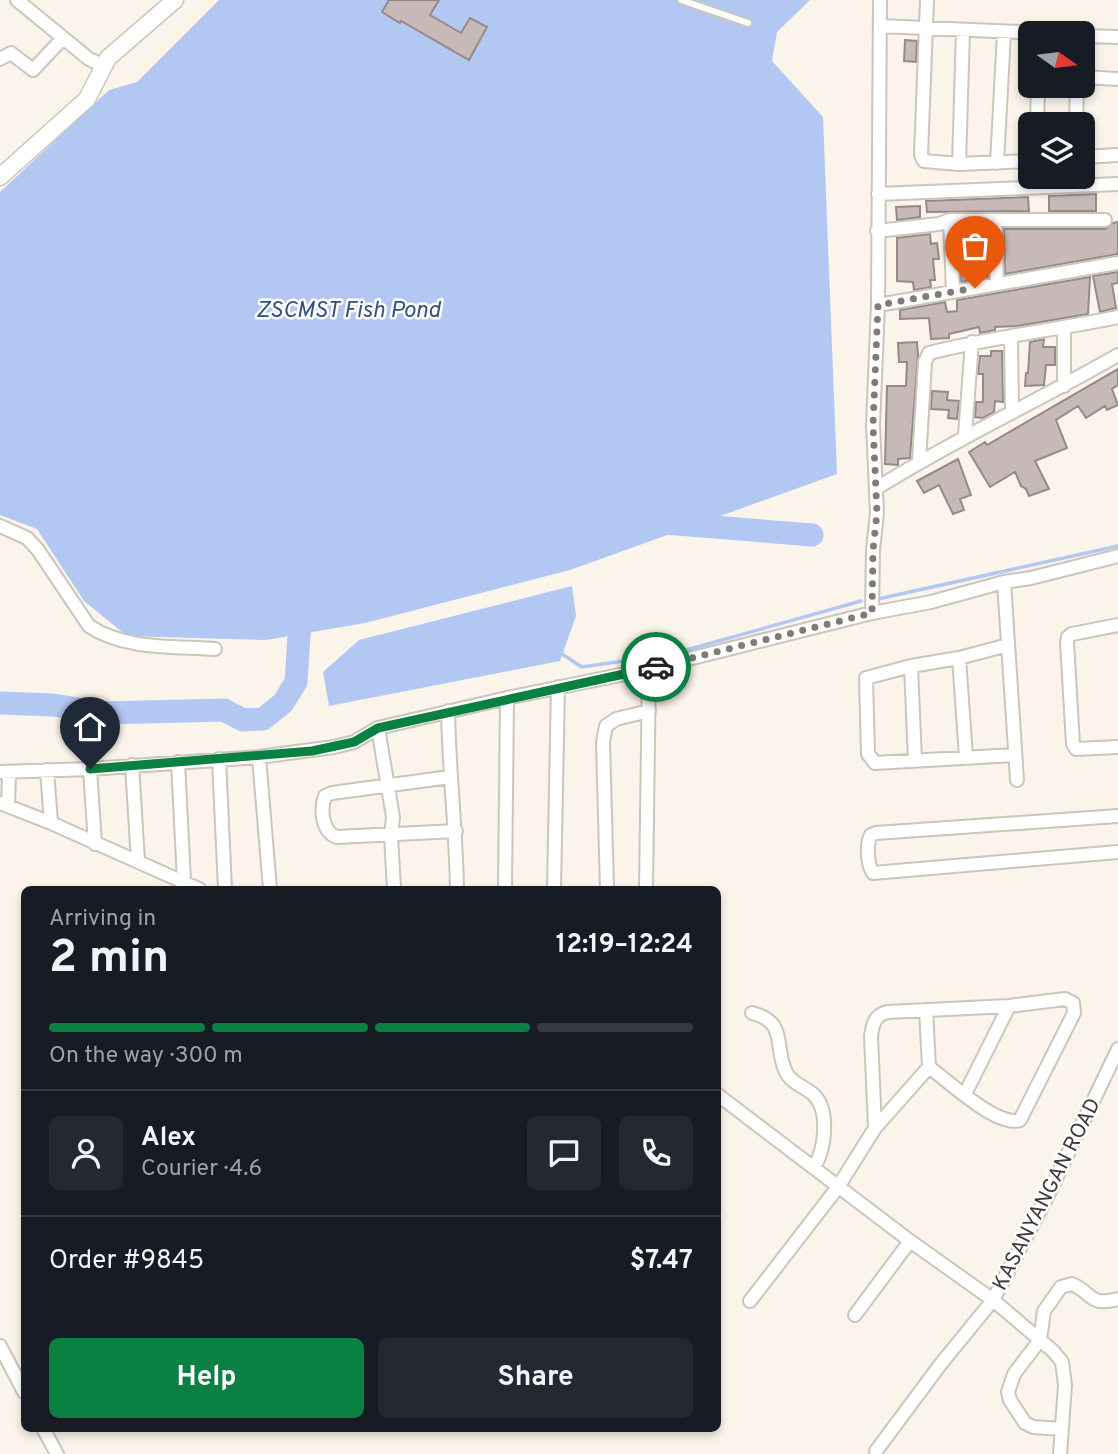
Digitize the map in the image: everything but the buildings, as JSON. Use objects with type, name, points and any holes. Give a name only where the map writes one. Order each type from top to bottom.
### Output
[{"type":"street","points":[[17,0],[89,59],[102,65]]},
{"type":"street","points":[[0,177],[87,99],[102,65],[175,0]]},
{"type":"street","points":[[872,613],[877,488],[873,425],[878,305],[880,0]]},
{"type":"street","points":[[927,0],[921,155],[924,161],[959,164],[1018,162]]},
{"type":"street","points":[[880,26],[1018,33]]},
{"type":"street","points":[[959,164],[963,31]]},
{"type":"street","points":[[997,163],[1004,33]]},
{"type":"street","points":[[1096,36],[1118,37]]},
{"type":"street","points":[[0,59],[11,53],[33,71],[63,38]]},
{"type":"street","points":[[1096,78],[1118,79]]},
{"type":"street","points":[[1095,156],[1118,155]]},
{"type":"street","points":[[878,194],[1118,184]]},
{"type":"street","points":[[877,230],[939,224],[950,220],[1105,220]]},
{"type":"street","points":[[950,220],[953,291]]},
{"type":"street","points":[[995,220],[997,284]]},
{"type":"street","points":[[878,305],[1118,263]]},
{"type":"street","points":[[919,461],[926,356],[929,353],[972,342],[1118,317]]},
{"type":"street","points":[[1064,328],[1064,386]]},
{"type":"street","points":[[1011,336],[1012,413]]},
{"type":"street","points":[[965,435],[972,342]]},
{"type":"street","points":[[877,488],[965,435],[1064,386],[1118,355]]},
{"type":"street","points":[[0,526],[27,538],[89,626],[100,633],[114,640],[215,649]]},
{"type":"street","points":[[193,886],[4,805],[5,772],[259,757],[334,747],[354,742],[378,728],[649,669],[872,613],[931,602],[1118,556]]},
{"type":"street","points":[[1004,582],[1017,780]]},
{"type":"street","points":[[1118,625],[1072,634],[1067,642],[1076,749],[1118,747]]},
{"type":"street","points":[[1008,645],[870,676],[866,678],[864,685],[870,760],[875,764],[1015,755]]},
{"type":"street","points":[[959,658],[966,757]]},
{"type":"street","points":[[911,666],[915,761]]},
{"type":"street","points":[[646,886],[649,669]]},
{"type":"street","points":[[554,886],[558,687]]},
{"type":"street","points":[[505,886],[507,698]]},
{"type":"street","points":[[607,886],[603,742],[606,726],[616,719],[649,710]]},
{"type":"street","points":[[448,711],[457,886]]},
{"type":"street","points":[[378,728],[390,786],[394,886]]},
{"type":"street","points":[[259,757],[270,886]]},
{"type":"street","points":[[219,758],[225,886]]},
{"type":"street","points":[[178,762],[184,881]]},
{"type":"street","points":[[132,765],[138,861]]},
{"type":"street","points":[[90,769],[94,844]]},
{"type":"street","points":[[47,770],[51,823]]},
{"type":"street","points":[[450,777],[332,793],[325,796],[323,814],[326,830],[337,837],[456,831]]},
{"type":"street","points":[[1118,816],[876,833],[871,835],[868,841],[870,869],[873,873],[1118,852]]},
{"type":"street","points":[[875,1128],[871,1036],[873,1021],[879,1014],[1009,1006],[1065,999],[1071,1001],[1075,1007],[1069,1025],[1020,1120],[1014,1122],[996,1118],[929,1067]]},
{"type":"street","points":[[965,1094],[1009,1006]]},
{"type":"street","points":[[750,1301],[838,1187],[875,1128],[929,1067],[926,1010]]},
{"type":"street","points":[[752,1013],[770,1020],[776,1028],[785,1070],[790,1078],[813,1094],[818,1101],[824,1144],[821,1157],[814,1167]]},
{"type":"street","name":"KASANYANGAN ROAD","points":[[876,1451],[940,1364],[993,1300],[1049,1193],[1118,1049]]},
{"type":"street","points":[[722,1098],[910,1241],[993,1300],[1053,1351],[1062,1362],[1065,1385],[1060,1454]]},
{"type":"street","points":[[855,1315],[910,1241]]},
{"type":"street","points":[[1062,1429],[1033,1427],[1025,1423],[1010,1400],[1010,1383],[1040,1340],[1044,1311],[1061,1287],[1072,1284],[1101,1302],[1118,1300]]},
{"type":"street","points":[[0,1346],[21,1386]]},
{"type":"street","points":[[45,1432],[57,1454]]},
{"type":"lane","points":[[681,0],[748,23]]},
{"type":"water","name":"ZSCMST Fish Pond","points":[[219,0],[810,0],[777,32],[772,61],[823,117],[837,474],[570,570],[365,623],[266,640],[127,636],[84,601],[37,529],[0,515],[0,192],[109,90],[137,82]]},
{"type":"water","points":[[572,586],[576,616],[560,661],[329,706],[323,672],[359,640]]},
{"type":"waterway","points":[[665,523],[812,535]]},
{"type":"waterway","points":[[878,599],[1118,546]]},
{"type":"waterway","points":[[562,654],[582,667],[672,654],[861,601]]},
{"type":"waterway","points":[[0,703],[53,705],[104,713],[224,710],[243,720],[263,719],[283,703],[296,682],[301,606]]},
{"type":"way so far","points":[[656,667],[872,613],[873,550],[877,513],[873,425],[878,305],[975,288]]},
{"type":"route","points":[[90,769],[312,751],[354,742],[378,728],[656,667]]}]
